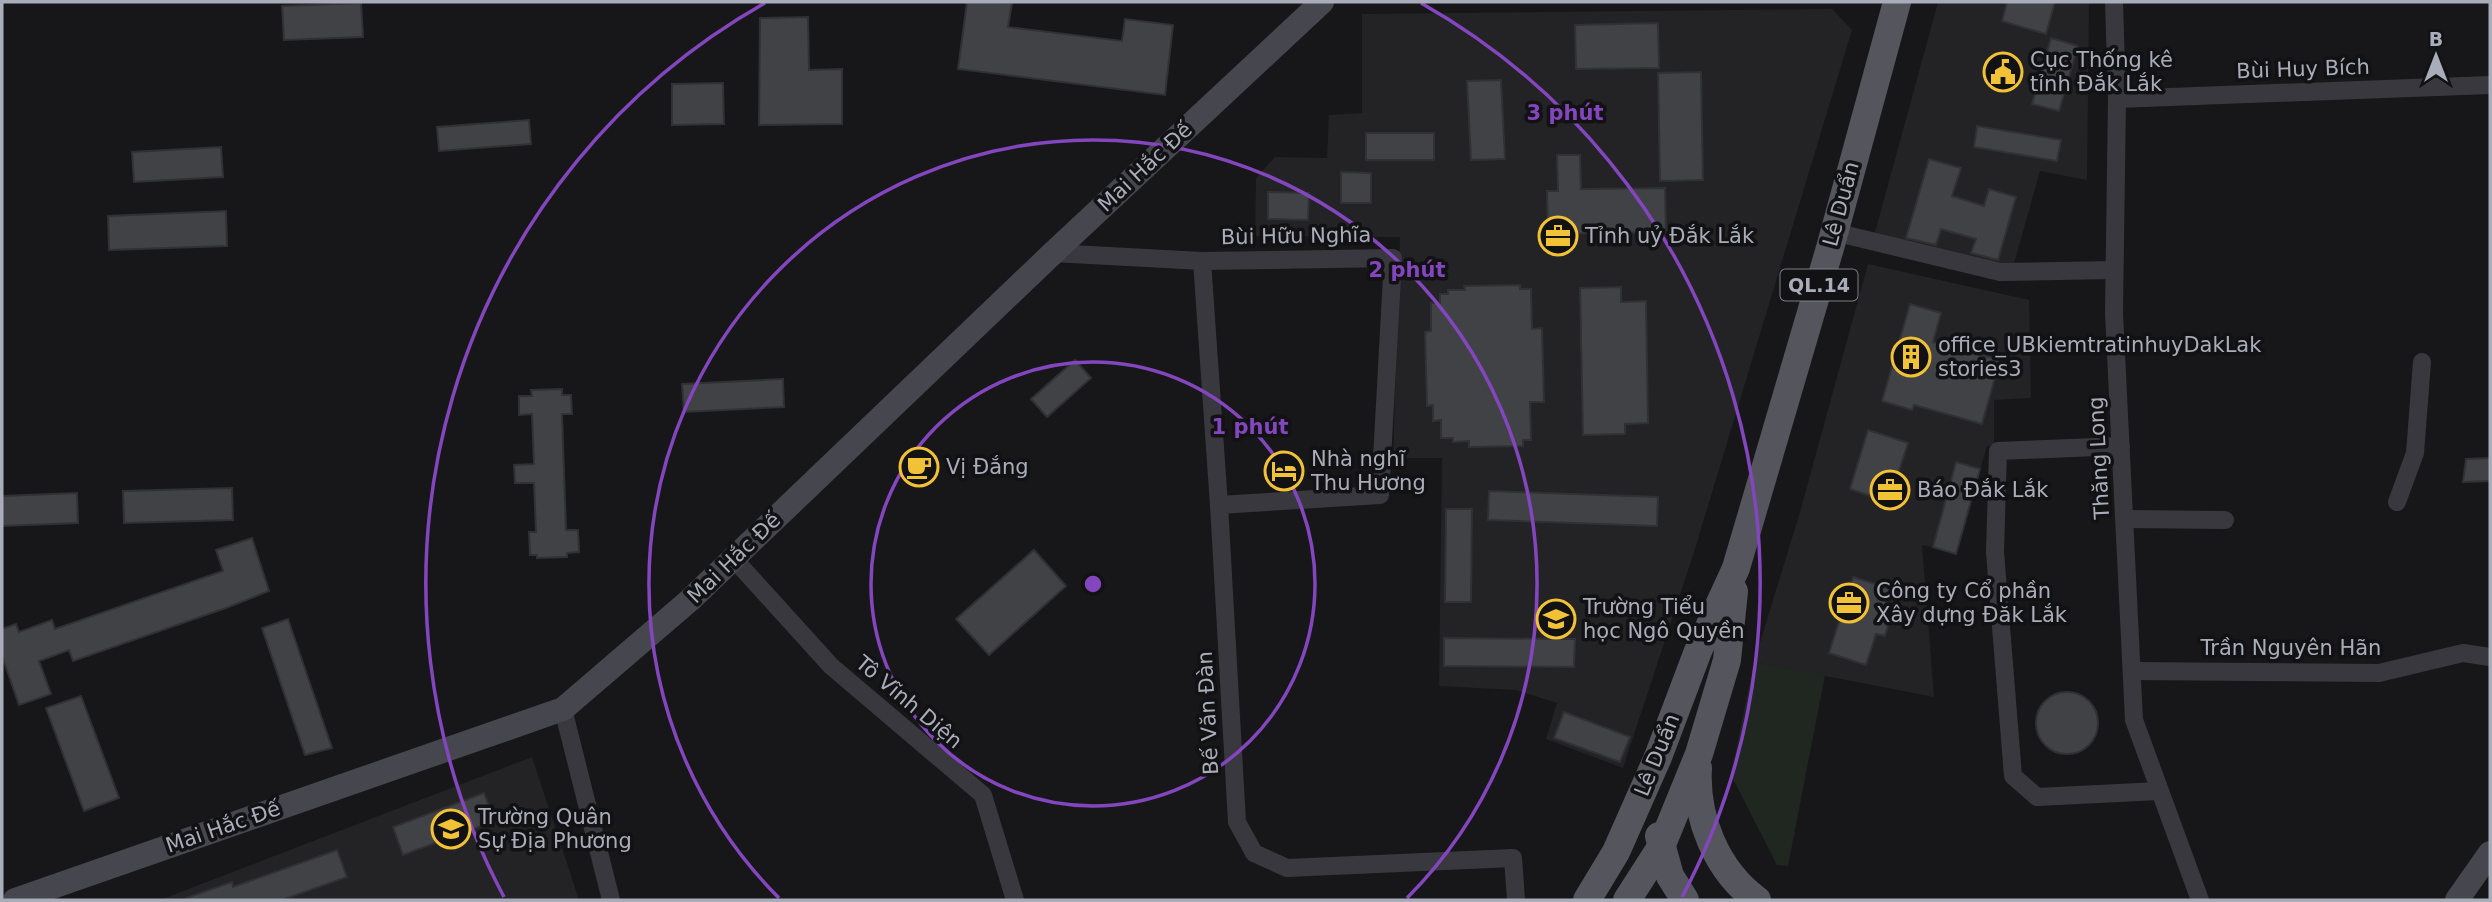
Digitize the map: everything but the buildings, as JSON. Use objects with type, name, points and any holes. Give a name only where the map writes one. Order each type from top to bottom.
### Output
[{"type":"main road","name":"Lê Duẩn","points":[[1587,900],[1616,852],[1658,757],[1698,651],[1736,568],[1834,232],[1897,2]]},
{"type":"main road","name":"Lê Duẩn","points":[[1627,900],[1661,847],[1699,754],[1727,660],[1736,568]]},
{"type":"main road","points":[[1699,754],[1697,786],[1700,812],[1711,841],[1728,872],[1757,900]]},
{"type":"main road","points":[[1658,757],[1655,798],[1661,847],[1670,876],[1685,900]]},
{"type":"street","name":"Mai Hắc Đế","points":[[16,900],[563,709],[690,600],[1053,253],[1322,2]]},
{"type":"street","name":"Thăng Long","points":[[2113,2],[2118,99],[2114,270],[2134,720],[2200,900]]},
{"type":"street","name":"Bùi Huy Bích","points":[[2118,99],[2490,85]]},
{"type":"street","points":[[1834,232],[2000,272],[2114,270]]},
{"type":"street","name":"Bùi Hữu Nghĩa","points":[[1053,253],[1202,261],[1393,257],[1380,495],[1219,505]]},
{"type":"street","name":"Bế Văn Đàn","points":[[1202,261],[1237,822],[1254,853],[1287,868],[1513,858],[1516,900]]},
{"type":"street","points":[[2397,502],[2415,453],[2422,362]]},
{"type":"street","points":[[2121,446],[1998,451],[1995,552],[2013,776],[2037,797],[2159,791]]},
{"type":"street","points":[[2125,519],[2225,520]]},
{"type":"street","name":"Tô Vĩnh Diện","points":[[734,559],[831,666],[984,795],[1016,900]]},
{"type":"street","name":"Trần Nguyên Hãn","points":[[2132,671],[2379,673],[2463,653],[2490,657]]},
{"type":"street","points":[[563,709],[611,900]]},
{"type":"street","points":[[2457,900],[2490,853]]},
{"type":"shaded area","name":"Cục Thống kê tỉnh Đắk Lắk","points":[[1938,2],[2089,2],[2087,180],[2040,171],[2011,274],[1871,247]]},
{"type":"shaded area","name":"Tỉnh uỷ Đắk Lắk","points":[[1832,9],[1852,30],[1694,552],[1623,768],[1546,739],[1557,703],[1516,690],[1439,686],[1442,458],[1393,458],[1400,237],[1255,236],[1256,178],[1275,157],[1327,158],[1329,115],[1362,113],[1362,14]]},
{"type":"shaded area","points":[[1868,264],[2029,300],[2031,398],[1994,400],[1994,446],[1987,446],[1956,554],[1922,545],[1934,697],[1754,662],[1800,512]]},
{"type":"shaded area","points":[[1754,662],[1825,675],[1788,866],[1777,865],[1731,775]]},
{"type":"shaded area","name":"Trường Quân Sự Địa Phương","points":[[532,757],[579,900],[160,900]]},
{"type":"place","name":"Cục Thống kê tỉnh Đắk Lắk","points":[[2003,72]]},
{"type":"place","name":"Tỉnh uỷ Đắk Lắk","points":[[1558,236]]},
{"type":"place","name":"office_UBkiemtratinhuyDakLak stories3","points":[[1911,357]]},
{"type":"place","name":"Vị Đắng","points":[[919,467]]},
{"type":"place","name":"Nhà nghĩ Thu Hương","points":[[1284,471]]},
{"type":"place","name":"Báo Đắk Lắk","points":[[1890,490]]},
{"type":"place","name":"Công ty Cổ phần Xây dựng Đăk Lắk","points":[[1849,603]]},
{"type":"place","name":"Trường Tiểu học Ngô Quyền","points":[[1556,619]]},
{"type":"place","name":"Trường Quân Sự Địa Phương","points":[[451,829]]}]
